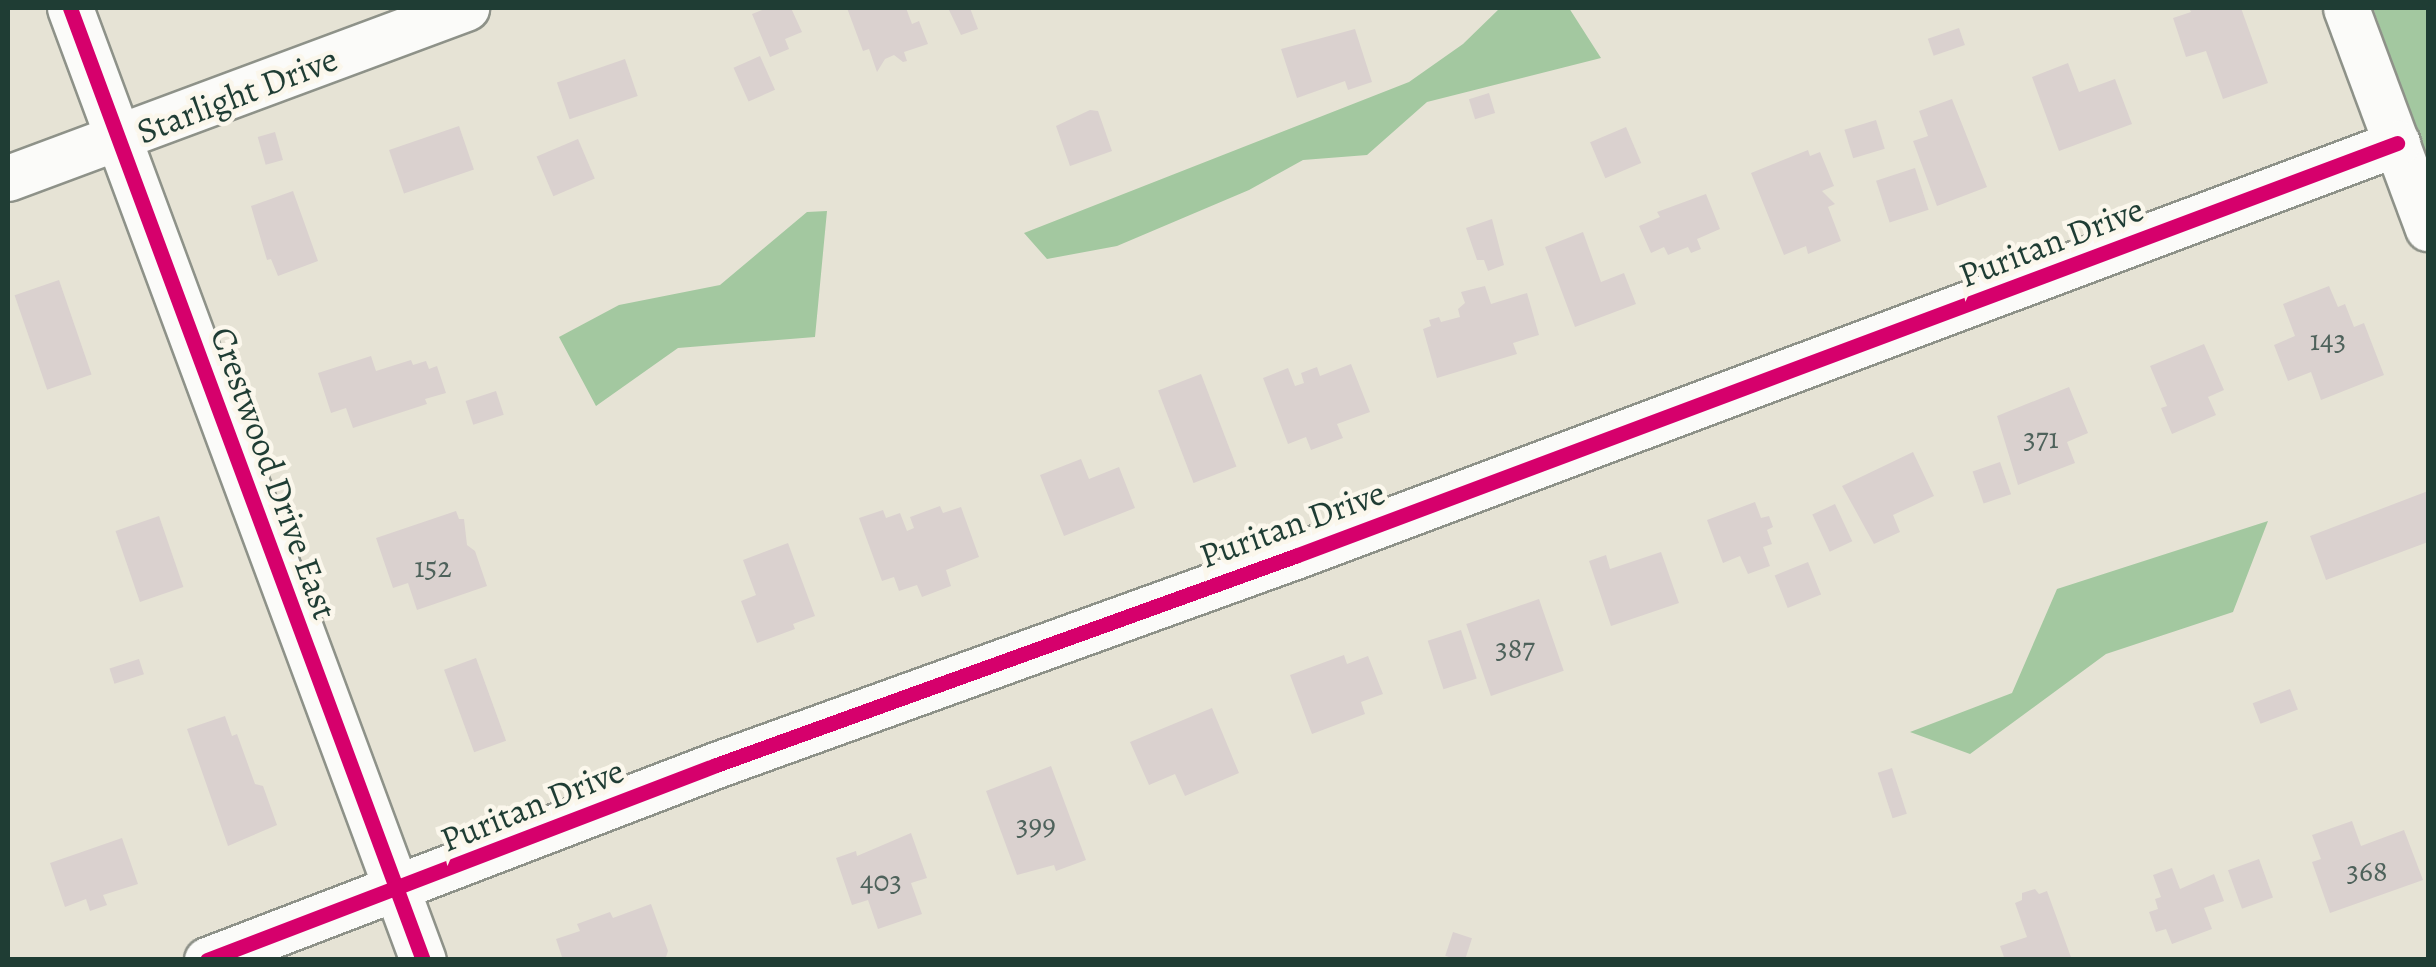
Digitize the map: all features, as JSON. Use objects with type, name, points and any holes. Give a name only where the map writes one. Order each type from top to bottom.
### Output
[{"type":"street","name":"Crestwood Drive East","points":[[70,8],[423,960]]},
{"type":"street","name":"Starlight Drive","points":[[8,178],[119,140],[466,8]]},
{"type":"street","points":[[2346,8],[2428,228]]},
{"type":"street","name":"Puritan Drive","points":[[208,960],[397,891],[716,765],[1295,556],[2397,143]]},
{"type":"green space","points":[[1500,8],[1569,8],[1601,58],[1427,102],[1367,155],[1303,160],[1249,190],[1117,246],[1047,259],[1024,233],[1409,82],[1463,44]]},
{"type":"green space","points":[[2373,8],[2428,8],[2428,162]]},
{"type":"green space","points":[[827,211],[815,337],[678,348],[596,406],[559,337],[619,305],[720,285],[807,212]]},
{"type":"green space","points":[[2268,521],[2233,612],[2106,654],[1970,754],[1910,732],[2012,693],[2057,589]]},
{"type":"building","points":[[767,8],[791,8],[802,32],[785,39],[789,49],[770,57],[752,14]]},
{"type":"building","points":[[847,8],[906,8],[912,24],[919,21],[928,44],[904,52],[907,61],[894,55],[885,59],[877,72],[869,49],[863,51]]},
{"type":"building","points":[[948,8],[970,8],[978,29],[961,35]]},
{"type":"building","points":[[2189,8],[2241,8],[2268,83],[2223,99],[2206,51],[2186,57],[2173,18],[2191,12]]},
{"type":"building","points":[[1959,28],[1965,45],[1934,56],[1928,39]]},
{"type":"building","points":[[1355,29],[1372,82],[1348,90],[1345,81],[1297,98],[1281,49]]},
{"type":"building","points":[[760,56],[775,90],[749,102],[734,68]]},
{"type":"building","points":[[625,59],[638,96],[570,119],[557,82]]},
{"type":"building","points":[[2068,63],[2079,92],[2115,79],[2132,124],[2059,151],[2032,77]]},
{"type":"building","points":[[1489,93],[1495,113],[1475,119],[1469,99]]},
{"type":"building","points":[[1952,99],[1987,187],[1937,206],[1913,141],[1928,136],[1919,111]]},
{"type":"building","points":[[1090,110],[1098,111],[1112,151],[1070,166],[1056,126]]},
{"type":"building","points":[[1876,120],[1885,149],[1853,158],[1844,130]]},
{"type":"building","points":[[459,126],[474,169],[404,194],[389,150]]},
{"type":"building","points":[[1626,127],[1641,163],[1605,178],[1590,142]]},
{"type":"building","points":[[275,132],[283,160],[266,165],[258,137]]},
{"type":"building","points":[[578,139],[595,179],[553,196],[537,157]]},
{"type":"building","points":[[1808,150],[1810,156],[1820,152],[1834,186],[1822,191],[1835,204],[1828,207],[1841,241],[1808,254],[1806,246],[1784,255],[1751,173]]},
{"type":"building","points":[[1915,168],[1929,210],[1890,223],[1876,181]]},
{"type":"building","points":[[293,191],[318,261],[278,276],[271,259],[267,260],[251,206]]},
{"type":"building","points":[[1706,194],[1720,229],[1697,239],[1701,249],[1691,253],[1688,247],[1668,255],[1664,247],[1651,253],[1639,226],[1660,217],[1657,212]]},
{"type":"building","points":[[1492,219],[1504,265],[1488,271],[1484,260],[1477,260],[1466,228]]},
{"type":"building","points":[[1583,232],[1601,282],[1624,273],[1636,304],[1575,327],[1545,247]]},
{"type":"building","points":[[59,280],[92,375],[47,390],[15,295]]},
{"type":"building","points":[[1485,286],[1491,304],[1527,293],[1539,335],[1513,343],[1517,354],[1437,378],[1423,329],[1431,326],[1429,320],[1439,317],[1441,322],[1460,317],[1458,309],[1465,303],[1461,292]]},
{"type":"building","points":[[2329,286],[2338,307],[2345,304],[2354,327],[2364,323],[2384,375],[2321,400],[2311,372],[2288,381],[2274,345],[2295,336],[2283,304]]},
{"type":"building","points":[[2204,344],[2224,390],[2208,397],[2216,415],[2172,434],[2161,408],[2167,406],[2150,366]]},
{"type":"building","points":[[371,356],[376,371],[411,360],[413,365],[426,361],[429,369],[437,366],[446,393],[425,399],[427,404],[353,428],[346,408],[331,413],[318,373]]},
{"type":"building","points":[[1351,364],[1370,412],[1337,424],[1343,438],[1311,450],[1306,437],[1288,444],[1263,378],[1288,368],[1295,386],[1304,383],[1301,373],[1317,367],[1320,376]]},
{"type":"building","points":[[1201,374],[1236,466],[1194,483],[1158,390]]},
{"type":"building","points":[[2069,387],[2088,433],[2067,442],[2075,463],[2018,485],[1997,416]]},
{"type":"building","points":[[496,391],[504,415],[473,425],[466,401]]},
{"type":"building","points":[[1913,452],[1934,496],[1893,515],[1900,532],[1874,544],[1842,486]]},
{"type":"building","points":[[1081,459],[1089,479],[1119,467],[1135,508],[1064,536],[1040,475]]},
{"type":"building","points":[[2000,462],[2011,494],[1984,504],[1973,471]]},
{"type":"building","points":[[2428,491],[2428,542],[2326,580],[2310,536]]},
{"type":"building","points":[[1755,502],[1761,518],[1769,516],[1773,527],[1767,530],[1772,544],[1763,547],[1770,566],[1748,574],[1740,556],[1723,563],[1707,520]]},
{"type":"building","points":[[1835,504],[1852,541],[1830,552],[1812,515]]},
{"type":"building","points":[[940,506],[943,513],[961,507],[979,557],[946,570],[951,586],[922,597],[917,585],[899,591],[894,577],[882,581],[859,518],[883,510],[886,518],[900,513],[907,531],[914,528],[910,517]]},
{"type":"building","points":[[456,511],[459,519],[464,519],[467,545],[475,551],[487,586],[417,610],[408,583],[393,588],[376,538]]},
{"type":"building","points":[[159,516],[183,587],[140,602],[116,531]]},
{"type":"building","points":[[788,543],[815,616],[793,624],[795,629],[757,643],[741,601],[756,595],[743,560]]},
{"type":"building","points":[[1661,552],[1679,603],[1611,626],[1589,561],[1606,555],[1610,569]]},
{"type":"building","points":[[1808,562],[1821,594],[1788,608],[1775,575]]},
{"type":"building","points":[[1539,599],[1564,671],[1491,696],[1466,624]]},
{"type":"building","points":[[1461,630],[1477,679],[1443,689],[1428,641]]},
{"type":"building","points":[[1344,655],[1347,664],[1368,656],[1383,694],[1361,702],[1365,714],[1312,734],[1290,675]]},
{"type":"building","points":[[476,658],[506,741],[474,752],[444,670]]},
{"type":"building","points":[[139,659],[144,674],[114,684],[110,669]]},
{"type":"building","points":[[2290,689],[2298,710],[2261,724],[2253,703]]},
{"type":"building","points":[[1212,708],[1239,773],[1185,796],[1175,774],[1149,785],[1130,742]]},
{"type":"building","points":[[225,716],[232,736],[237,734],[255,784],[263,786],[277,825],[228,846],[187,729]]},
{"type":"building","points":[[1051,766],[1086,860],[1056,871],[1054,865],[1017,875],[986,791]]},
{"type":"building","points":[[1892,768],[1907,814],[1893,818],[1878,773]]},
{"type":"building","points":[[2352,821],[2361,846],[2404,830],[2423,880],[2330,913],[2312,862],[2321,859],[2312,835]]},
{"type":"building","points":[[911,833],[927,878],[911,883],[922,914],[878,929],[868,900],[852,905],[836,858],[856,851],[857,856]]},
{"type":"building","points":[[122,838],[138,884],[103,895],[107,905],[90,911],[86,899],[65,907],[50,863]]},
{"type":"building","points":[[2259,859],[2273,898],[2242,909],[2228,870]]},
{"type":"building","points":[[2172,868],[2180,889],[2214,874],[2224,901],[2204,908],[2212,929],[2172,944],[2166,929],[2156,932],[2149,912],[2158,909],[2155,899],[2161,897],[2153,875]]},
{"type":"building","points":[[2035,889],[2039,894],[2047,891],[2072,960],[2005,960],[2000,946],[2027,937],[2015,903],[2022,900],[2022,893]]},
{"type":"building","points":[[651,904],[668,951],[666,957],[563,960],[556,939],[580,931],[577,924],[610,912],[613,918]]},
{"type":"building","points":[[1453,932],[1472,938],[1465,960],[1445,956]]},
{"type":"cycle path","points":[[70,8],[423,960]]},
{"type":"cycle path","points":[[207,960],[716,765],[1295,556],[2397,143]]}]
